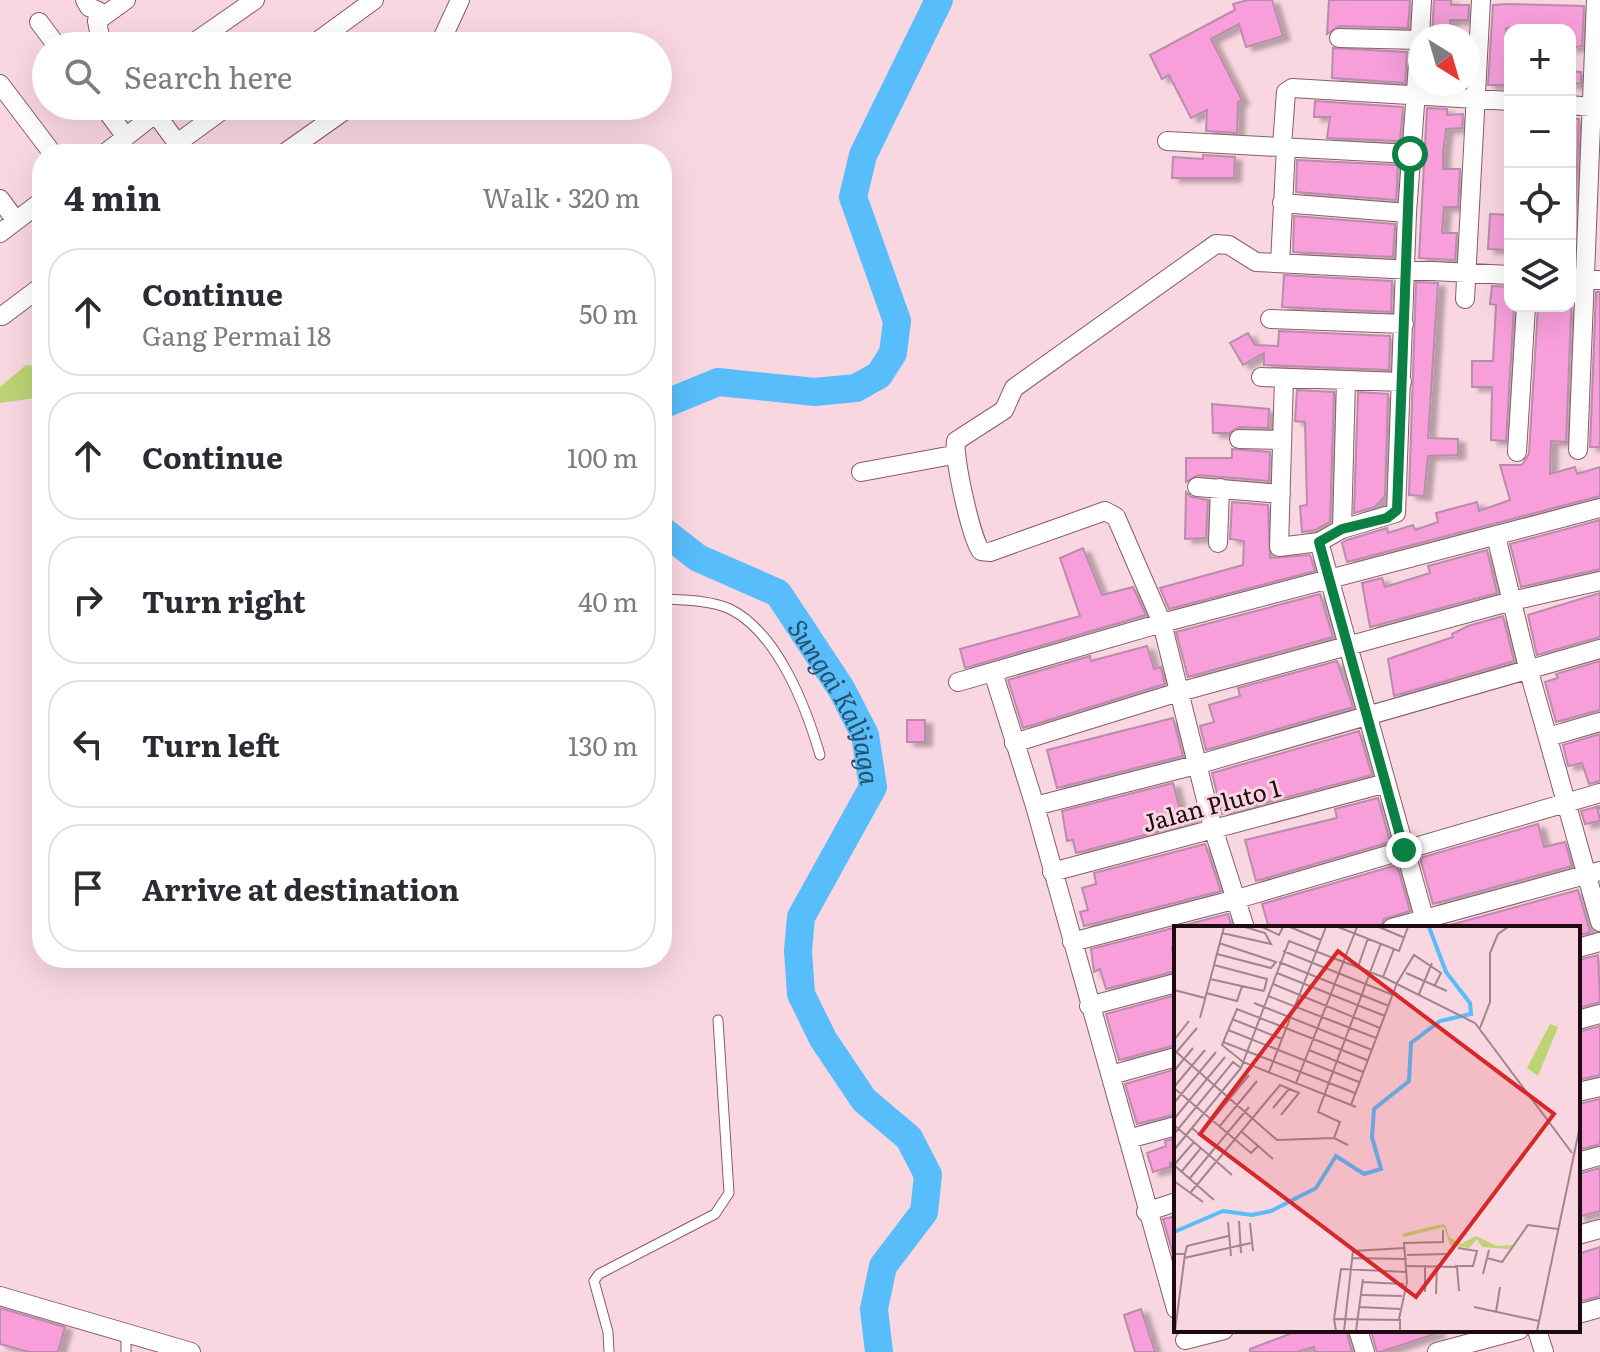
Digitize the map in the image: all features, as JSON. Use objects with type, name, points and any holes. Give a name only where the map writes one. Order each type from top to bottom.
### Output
[{"type":"street","points":[[99,32],[96,7],[126,0]]},
{"type":"street","points":[[209,32],[255,0]]},
{"type":"street","points":[[330,32],[374,0]]},
{"type":"street","points":[[445,32],[460,0]]},
{"type":"street","points":[[1421,24],[1422,0]]},
{"type":"street","points":[[1465,299],[1481,0]]},
{"type":"street","points":[[1578,450],[1596,107],[1596,0]]},
{"type":"street","points":[[39,22],[46,32]]},
{"type":"street","points":[[1339,38],[1408,38]]},
{"type":"street","points":[[0,84],[45,144]]},
{"type":"street","points":[[1280,263],[1286,92],[1292,88],[1408,96]]},
{"type":"street","points":[[1284,378],[1279,547],[1319,542],[1342,529],[1387,518],[1397,510],[1407,213],[1415,96],[1504,101]]},
{"type":"street","points":[[1576,105],[1596,107]]},
{"type":"street","points":[[113,120],[126,137]]},
{"type":"street","points":[[117,144],[143,120]]},
{"type":"street","points":[[160,120],[177,144]]},
{"type":"street","points":[[186,144],[212,120]]},
{"type":"street","points":[[297,144],[331,120]]},
{"type":"street","points":[[1167,141],[1410,154]]},
{"type":"street","points":[[0,199],[16,221]]},
{"type":"street","points":[[1282,203],[1407,213]]},
{"type":"street","points":[[0,233],[32,209]]},
{"type":"street","points":[[1244,926],[1213,828],[1162,623],[1119,523],[1111,513],[1080,519],[990,552],[981,551],[970,525],[967,499],[953,455],[956,441],[1004,410],[1014,388],[1216,244],[1229,245],[1256,262],[1504,275]]},
{"type":"street","points":[[2,316],[32,294]]},
{"type":"street","points":[[1517,452],[1526,312]]},
{"type":"street","points":[[1270,319],[1404,324]]},
{"type":"street","points":[[1261,377],[1402,382]]},
{"type":"street","points":[[1342,529],[1346,380]]},
{"type":"street","points":[[1239,439],[1282,440]]},
{"type":"street","points":[[861,472],[953,455]]},
{"type":"street","points":[[1197,487],[1281,494]]},
{"type":"street","points":[[1218,543],[1220,488]]},
{"type":"street","points":[[958,682],[1162,623],[1600,508]]},
{"type":"street","points":[[1496,536],[1528,668],[1566,802],[1593,873],[1600,922]]},
{"type":"street","points":[[1319,542],[1367,714],[1383,784],[1426,924],[1593,873]]},
{"type":"street","points":[[1014,743],[1179,692],[1512,601],[1600,581]]},
{"type":"street","points":[[1035,806],[1196,765],[1600,649]]},
{"type":"street","points":[[993,672],[1035,806],[1146,1212],[1171,1274],[1174,1295]]},
{"type":"street","points":[[1548,737],[1600,722]]},
{"type":"street","name":"Jalan Pluto 1","points":[[1052,872],[1383,784]]},
{"type":"street","points":[[1072,942],[1237,899],[1600,793]]},
{"type":"street","points":[[1580,947],[1600,942]]},
{"type":"street","points":[[1089,1006],[1174,984]]},
{"type":"street","points":[[1580,1019],[1600,1014]]},
{"type":"street","points":[[1111,1075],[1174,1058]]},
{"type":"street","points":[[1580,1092],[1600,1087]]},
{"type":"street","points":[[1128,1139],[1174,1127]]},
{"type":"street","points":[[1580,1161],[1600,1156]]},
{"type":"street","points":[[1146,1212],[1174,1203]]},
{"type":"street","points":[[1580,1234],[1600,1229]]},
{"type":"street","points":[[0,1296],[191,1352]]},
{"type":"street","points":[[1580,1313],[1600,1308]]},
{"type":"street","points":[[1185,1341],[1217,1332]]},
{"type":"street","points":[[1359,1332],[1365,1352]]},
{"type":"street","points":[[1447,1351],[1512,1332]]},
{"type":"street","points":[[1538,1332],[1544,1352]]},
{"type":"lane","points":[[672,600],[729,609],[750,623],[767,643],[806,707],[820,755]]},
{"type":"lane","points":[[609,1352],[608,1332],[594,1281],[599,1274],[715,1214],[729,1193],[718,1020]]},
{"type":"lane","points":[[126,1333],[126,1352]]},
{"type":"green space","points":[[26,365],[32,366],[32,398],[0,403],[0,387]]},
{"type":"building","points":[[1248,0],[1272,0],[1283,36],[1246,47],[1239,24],[1211,39],[1242,100],[1238,102],[1237,133],[1206,131],[1207,110],[1191,118],[1169,75],[1162,79],[1150,55],[1235,10],[1233,4]]},
{"type":"building","points":[[1329,0],[1410,0],[1408,28],[1339,26],[1327,34]]},
{"type":"building","points":[[1434,0],[1451,0],[1451,5],[1469,5],[1468,20],[1433,24]]},
{"type":"building","points":[[1493,5],[1584,6],[1582,46],[1576,47],[1576,24],[1504,24],[1504,85],[1488,85]]},
{"type":"building","points":[[1333,48],[1407,52],[1405,83],[1332,78]]},
{"type":"building","points":[[1576,72],[1581,72],[1581,83],[1576,84]]},
{"type":"building","points":[[1315,101],[1403,107],[1400,141],[1327,138],[1330,117],[1314,117]]},
{"type":"building","points":[[1427,108],[1447,109],[1447,115],[1463,114],[1462,128],[1446,129],[1443,153],[1443,169],[1460,169],[1458,207],[1444,207],[1442,233],[1457,233],[1455,260],[1419,258]]},
{"type":"building","points":[[1576,119],[1579,119],[1576,192]]},
{"type":"building","points":[[1203,155],[1235,157],[1234,178],[1172,178],[1173,157],[1203,159]]},
{"type":"building","points":[[1297,160],[1398,165],[1396,200],[1296,192]]},
{"type":"building","points":[[1490,214],[1504,215],[1504,250],[1488,249]]},
{"type":"building","points":[[1294,216],[1395,224],[1393,257],[1293,252]]},
{"type":"building","points":[[1284,275],[1392,281],[1391,312],[1282,307]]},
{"type":"building","points":[[1416,282],[1438,283],[1428,438],[1458,439],[1458,455],[1428,456],[1424,496],[1409,495]]},
{"type":"building","points":[[1492,286],[1504,287],[1504,312],[1514,312],[1506,441],[1491,440],[1492,387],[1472,387],[1472,361],[1493,361],[1496,305],[1490,304]]},
{"type":"building","points":[[1596,292],[1600,292],[1600,447],[1590,447]]},
{"type":"building","points":[[1538,312],[1571,312],[1566,442],[1551,441],[1550,474],[1575,467],[1577,474],[1600,467],[1600,496],[1347,562],[1342,543],[1347,540],[1387,528],[1388,533],[1413,525],[1415,530],[1438,522],[1436,513],[1477,502],[1479,511],[1510,500],[1500,465],[1522,465],[1529,454]]},
{"type":"building","points":[[1279,331],[1390,336],[1389,370],[1264,365],[1264,353],[1243,365],[1230,343],[1248,333],[1255,345],[1278,346]]},
{"type":"building","points":[[1297,390],[1334,392],[1330,522],[1315,530],[1302,532],[1300,506],[1307,505],[1305,422],[1295,421]]},
{"type":"building","points":[[1358,392],[1388,394],[1385,496],[1375,507],[1354,513]]},
{"type":"building","points":[[1212,404],[1269,409],[1268,428],[1239,427],[1229,433],[1213,433]]},
{"type":"building","points":[[1232,449],[1270,452],[1269,481],[1198,475],[1186,482],[1186,458],[1232,458]]},
{"type":"building","points":[[1186,492],[1191,497],[1208,500],[1206,538],[1185,539]]},
{"type":"building","points":[[1232,502],[1268,505],[1270,558],[1310,555],[1315,571],[1169,609],[1160,588],[1243,565],[1244,541],[1230,539]]},
{"type":"building","points":[[1600,520],[1600,569],[1521,587],[1510,544]]},
{"type":"building","points":[[1083,548],[1102,595],[1133,587],[1146,615],[965,668],[960,649],[1080,616],[1060,558]]},
{"type":"building","points":[[1487,550],[1497,593],[1370,627],[1362,583],[1382,578],[1385,587],[1430,573],[1428,566]]},
{"type":"building","points":[[1600,593],[1600,637],[1537,655],[1528,615]]},
{"type":"building","points":[[1320,594],[1333,637],[1188,677],[1176,632]]},
{"type":"building","points":[[1503,616],[1514,661],[1394,696],[1388,659],[1453,637],[1452,634],[1468,626]]},
{"type":"building","points":[[1147,646],[1154,669],[1161,667],[1165,684],[1023,728],[1008,680],[1090,656],[1091,661]]},
{"type":"building","points":[[1337,661],[1353,707],[1206,750],[1200,726],[1214,722],[1209,705],[1240,696],[1238,688]]},
{"type":"building","points":[[1600,661],[1600,710],[1556,722],[1545,682],[1558,678],[1556,674]]},
{"type":"building","points":[[1173,718],[1183,756],[1057,788],[1047,750]]},
{"type":"building","points":[[907,720],[925,720],[925,742],[907,742]]},
{"type":"building","points":[[1359,731],[1372,775],[1222,814],[1212,773]]},
{"type":"building","points":[[1600,734],[1600,781],[1589,784],[1582,763],[1568,766],[1563,745]]},
{"type":"building","points":[[1173,783],[1180,810],[1195,805],[1199,821],[1076,853],[1073,840],[1067,841],[1062,811]]},
{"type":"building","points":[[1378,798],[1390,842],[1256,881],[1245,840],[1337,818],[1335,809]]},
{"type":"building","points":[[1600,806],[1600,809],[1597,807],[1600,821],[1585,824],[1581,811]]},
{"type":"building","points":[[1538,824],[1544,847],[1565,842],[1572,866],[1433,904],[1420,858]]},
{"type":"building","points":[[1205,844],[1221,891],[1084,926],[1080,912],[1088,910],[1082,888],[1096,884],[1094,873]]},
{"type":"building","points":[[1397,865],[1410,911],[1384,919],[1381,926],[1268,926],[1262,904]]},
{"type":"building","points":[[1578,890],[1590,932],[1580,935],[1580,926],[1446,926]]},
{"type":"building","points":[[1228,914],[1231,926],[1181,926]]},
{"type":"building","points":[[1174,928],[1174,972],[1106,989],[1100,969],[1094,972],[1091,949]]},
{"type":"building","points":[[1598,955],[1600,1002],[1580,1007],[1580,960]]},
{"type":"building","points":[[1174,996],[1174,1046],[1119,1060],[1106,1014]]},
{"type":"building","points":[[1600,1026],[1600,1075],[1580,1080],[1580,1031]]},
{"type":"building","points":[[1174,1070],[1174,1115],[1137,1124],[1125,1084]]},
{"type":"building","points":[[1600,1099],[1600,1144],[1580,1149],[1580,1104]]},
{"type":"building","points":[[1174,1139],[1174,1166],[1170,1162],[1170,1167],[1153,1172],[1147,1153],[1166,1146],[1165,1141]]},
{"type":"building","points":[[1600,1168],[1600,1211],[1580,1216],[1580,1173]]},
{"type":"building","points":[[1174,1216],[1174,1258],[1163,1219]]},
{"type":"building","points":[[1600,1247],[1600,1296],[1580,1301],[1580,1253]]},
{"type":"building","points":[[0,1308],[65,1327],[58,1352],[29,1352],[0,1344]]},
{"type":"building","points":[[1141,1309],[1155,1352],[1135,1352],[1124,1315]]},
{"type":"building","points":[[1295,1332],[1347,1332],[1352,1352],[1315,1352],[1314,1347],[1297,1352],[1250,1352],[1250,1349]]},
{"type":"building","points":[[1371,1332],[1438,1332],[1438,1333],[1377,1352]]},
{"type":"waterway","name":"Sungai Kalijaga","points":[[672,401],[718,382],[815,392],[856,388],[879,375],[893,353],[897,321],[853,197],[863,155],[939,0]]},
{"type":"waterway","name":"Sungai Kalijaga","points":[[672,538],[698,558],[778,593],[842,690],[865,735],[873,787],[801,917],[798,951],[801,994],[823,1039],[864,1100],[909,1138],[928,1175],[924,1212],[883,1266],[874,1309],[879,1352]]},
{"type":"route","points":[[1404,850],[1383,784],[1367,714],[1319,542],[1342,529],[1387,518],[1397,510],[1410,154]]}]
